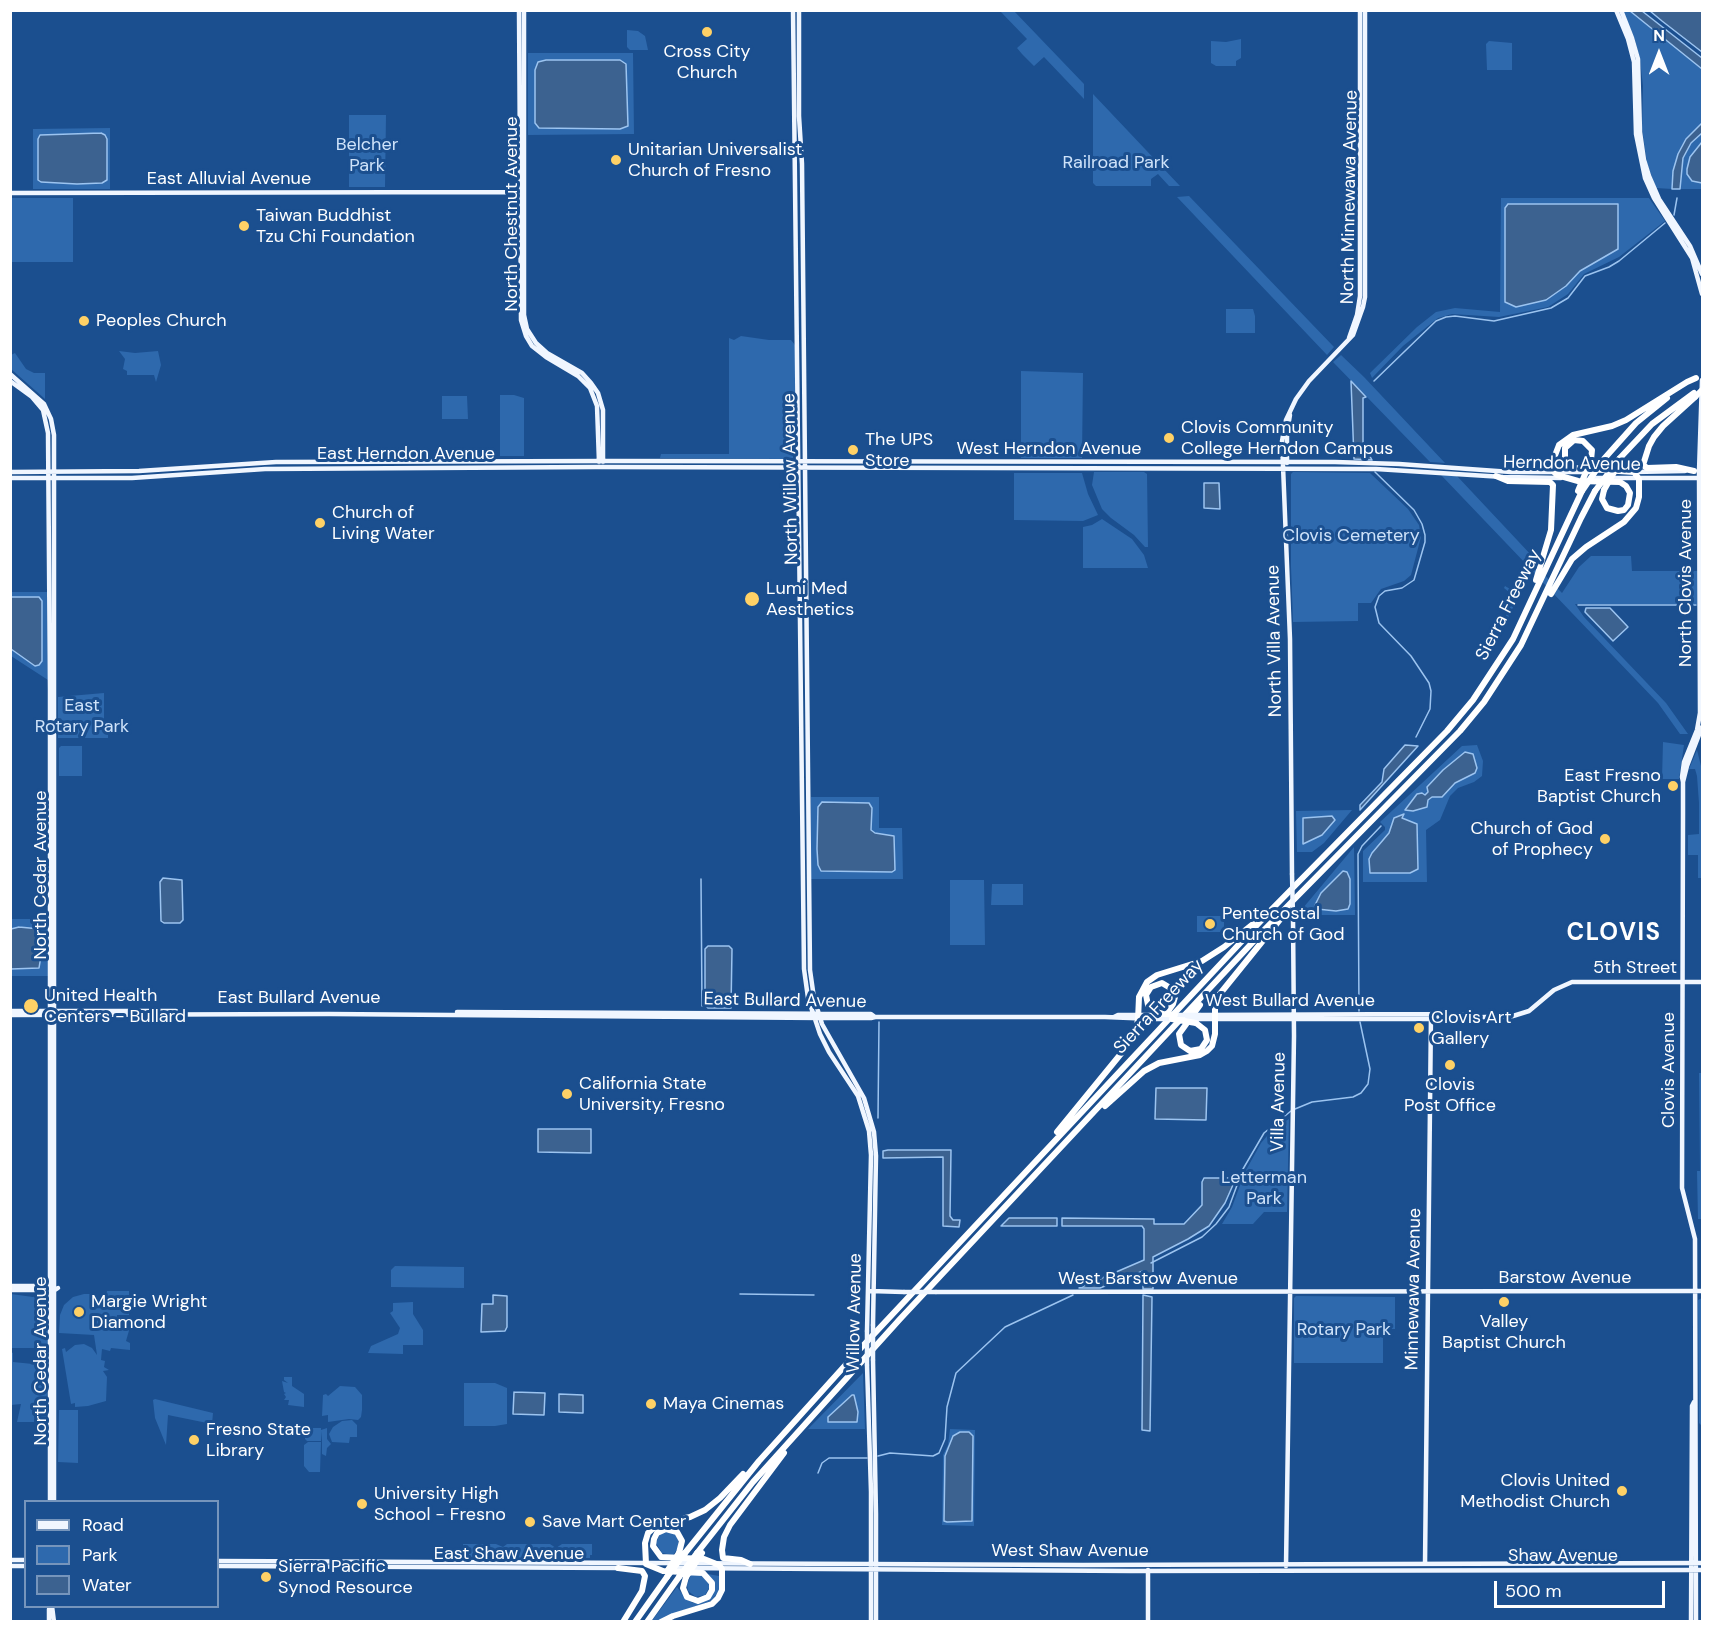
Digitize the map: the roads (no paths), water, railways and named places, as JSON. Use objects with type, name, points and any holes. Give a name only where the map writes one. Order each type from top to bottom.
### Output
[{"type":"highway","name":"Sierra Freeway","points":[[635,1622],[682,1553],[759,1461],[1036,1159],[1272,909],[1446,731],[1473,700],[1490,677],[1524,615],[1544,565],[1580,491],[1603,460],[1636,423],[1660,403],[1700,378]]},
{"type":"highway","points":[[1620,459],[1604,490],[1602,499],[1607,508],[1624,510],[1630,500],[1629,490],[1620,482],[1578,482],[1554,472],[1555,452],[1567,438],[1626,420],[1666,394],[1700,378]]},
{"type":"highway","name":"Sierra Freeway","points":[[647,1622],[683,1577],[737,1502],[813,1414],[1224,974],[1460,731],[1495,686],[1521,645],[1556,578],[1595,491],[1644,431],[1669,410],[1702,388]]},
{"type":"highway","points":[[1694,395],[1654,437],[1643,465],[1647,468],[1676,467],[1699,471]]},
{"type":"highway","points":[[1556,578],[1579,553],[1633,513],[1639,497],[1639,478],[1634,472],[1576,469],[1570,467],[1564,450],[1571,441],[1583,441],[1592,450],[1591,460],[1580,491]]},
{"type":"highway","points":[[1496,476],[1508,481],[1553,484],[1552,519],[1544,565]]},
{"type":"highway","points":[[1094,1113],[1144,1071],[1159,1062],[1200,1055],[1212,1046],[1215,1034],[1214,1005],[1219,994],[1315,878]]},
{"type":"highway","points":[[1036,1159],[1132,1039],[1138,1018],[1140,993],[1150,979],[1202,961],[1224,947],[1272,909]]},
{"type":"highway","points":[[1131,1060],[1173,1004],[1175,997],[1172,989],[1162,983],[1151,987],[1146,995],[1148,1005],[1157,1016],[1174,1017],[1198,1019],[1205,1030],[1207,1040],[1201,1049],[1190,1051],[1181,1045],[1179,1034],[1224,974]]},
{"type":"highway","points":[[750,1564],[723,1557],[722,1546],[726,1532],[813,1414]]},
{"type":"highway","points":[[683,1577],[683,1588],[687,1597],[698,1601],[708,1597],[712,1590],[712,1583],[703,1573],[663,1571],[645,1562],[646,1541],[652,1528],[658,1524],[693,1516],[705,1510],[759,1461]]},
{"type":"highway","points":[[661,1622],[714,1602],[722,1590],[725,1569],[704,1558],[661,1557],[655,1552],[653,1546],[657,1533],[666,1529],[677,1532],[682,1541],[682,1553]]},
{"type":"highway","points":[[618,1568],[642,1571],[645,1576],[642,1591],[623,1622]]},
{"type":"main road","name":"North Chestnut Avenue","points":[[519,10],[519,309],[522,326],[526,336],[537,350],[572,372],[588,385],[597,398],[601,461]]},
{"type":"main road","name":"North Chestnut Avenue","points":[[524,10],[525,322],[529,334],[539,347],[582,373],[591,383],[603,414],[601,467]]},
{"type":"main road","name":"North Willow Avenue","points":[[794,10],[798,370],[804,429],[801,462]]},
{"type":"main road","name":"North Willow Avenue","points":[[799,10],[803,312],[800,553],[806,659],[810,980],[819,1016]]},
{"type":"main road","name":"North Minnewawa Avenue","points":[[1349,338],[1357,315],[1360,290],[1363,10]]},
{"type":"main road","points":[[1616,10],[1632,49],[1635,70],[1637,147],[1645,178],[1654,198],[1685,246],[1697,273],[1702,294]]},
{"type":"main road","points":[[1621,10],[1638,59],[1640,132]]},
{"type":"main road","points":[[794,79],[799,116]]},
{"type":"main road","points":[[1636,100],[1644,160],[1654,189],[1690,246],[1702,274]]},
{"type":"main road","name":"East Alluvial Avenue","points":[[10,193],[519,192]]},
{"type":"main road","points":[[1685,246],[1689,248],[1700,266]]},
{"type":"main road","points":[[796,275],[800,278],[803,312]]},
{"type":"main road","name":"North Villa Avenue","points":[[1291,742],[1285,468],[1290,412],[1303,389],[1349,338]]},
{"type":"main road","name":"North Cedar Avenue","points":[[10,374],[37,396],[47,412],[54,431],[51,472]]},
{"type":"main road","name":"North Clovis Avenue","points":[[1683,782],[1684,762],[1697,730],[1700,713],[1701,478],[1699,471],[1702,388],[1700,378]]},
{"type":"main road","points":[[10,381],[32,395],[47,412]]},
{"type":"main road","name":"North Cedar Avenue","points":[[47,412],[54,549],[52,1500]]},
{"type":"main road","name":"East Herndon Avenue","points":[[10,472],[139,471],[267,462],[801,462]]},
{"type":"main road","name":"West Herndon Avenue","points":[[801,462],[1285,462],[1443,469]]},
{"type":"main road","points":[[895,468],[908,465],[941,465],[945,462]]},
{"type":"main road","points":[[1150,468],[1153,465],[1185,465],[1203,462]]},
{"type":"main road","name":"East Herndon Avenue","points":[[10,478],[132,478],[272,468],[801,468]]},
{"type":"main road","name":"North Willow Avenue","points":[[801,468],[805,976],[813,1016]]},
{"type":"main road","name":"West Herndon Avenue","points":[[801,468],[1443,469]]},
{"type":"main road","name":"Herndon Avenue","points":[[1443,469],[1554,472],[1699,471]]},
{"type":"main road","name":"Herndon Avenue","points":[[1443,469],[1496,476],[1701,478]]},
{"type":"main road","name":"North Cedar Avenue","points":[[51,478],[49,521],[55,1192],[51,1500]]},
{"type":"main road","points":[[1700,507],[1702,523]]},
{"type":"main road","points":[[49,521],[52,524],[54,549]]},
{"type":"main road","points":[[801,633],[806,659]]},
{"type":"main road","points":[[50,690],[54,717]]},
{"type":"main road","name":"Clovis Avenue","points":[[1691,1622],[1697,1563],[1696,1457],[1692,1410],[1694,1402],[1694,1236],[1682,1188],[1683,782],[1688,762],[1702,727]]},
{"type":"main road","name":"Villa Avenue","points":[[1286,1570],[1294,1017],[1291,742]]},
{"type":"main road","points":[[804,894],[807,897],[809,921]]},
{"type":"main road","name":"5th Street","points":[[1431,1017],[1524,1014],[1554,990],[1568,983],[1702,982]]},
{"type":"main road","name":"East Bullard Avenue","points":[[10,1013],[813,1016],[871,1014],[875,1017],[1114,1017],[1118,1015],[1138,1018]]},
{"type":"main road","points":[[1396,1019],[1416,1014]]},
{"type":"main road","name":"West Bullard Avenue","points":[[1215,1017],[1234,1020],[1416,1014],[1431,1017]]},
{"type":"main road","points":[[1234,1020],[1256,1015]]},
{"type":"main road","name":"West Bullard Avenue","points":[[1198,1019],[1256,1015],[1351,1019],[1431,1017]]},
{"type":"main road","points":[[1351,1019],[1373,1015]]},
{"type":"main road","name":"Willow Avenue","points":[[813,1016],[829,1052],[858,1096],[870,1131],[876,1622]]},
{"type":"main road","name":"Willow Avenue","points":[[819,1016],[829,1040],[861,1094],[874,1132],[876,1156],[871,1291],[867,1331],[871,1622]]},
{"type":"main road","points":[[1138,1018],[1157,1016]]},
{"type":"main road","name":"Minnewawa Avenue","points":[[1424,1567],[1431,1017]]},
{"type":"main road","points":[[51,1161],[55,1192]]},
{"type":"main road","points":[[10,1288],[53,1288]]},
{"type":"main road","name":"West Barstow Avenue","points":[[871,1291],[1428,1292]]},
{"type":"main road","name":"Barstow Avenue","points":[[1428,1292],[1702,1291]]},
{"type":"main road","name":"Clovis Avenue","points":[[1694,1402],[1696,1406],[1692,1463],[1697,1563]]},
{"type":"main road","points":[[869,1433],[875,1449]]},
{"type":"main road","points":[[1692,1463],[1696,1490]]},
{"type":"main road","points":[[870,1471],[873,1499],[876,1503]]},
{"type":"main road","points":[[871,1510],[876,1537]]},
{"type":"main road","name":"East Shaw Avenue","points":[[219,1561],[716,1563]]},
{"type":"main road","name":"West Shaw Avenue","points":[[716,1563],[1286,1564],[1424,1567]]},
{"type":"main road","name":"Shaw Avenue","points":[[1424,1567],[1613,1569],[1664,1563],[1697,1563]]},
{"type":"main road","points":[[1354,1567],[1381,1567],[1385,1564],[1424,1567]]},
{"type":"main road","name":"Shaw Avenue","points":[[1424,1567],[1503,1569],[1545,1564],[1696,1570]]},
{"type":"main road","points":[[1148,1565],[1148,1622]]},
{"type":"main road","points":[[1193,1570],[1213,1568],[1217,1565]]},
{"type":"main road","name":"East Shaw Avenue","points":[[219,1566],[725,1569]]},
{"type":"main road","name":"West Shaw Avenue","points":[[725,1569],[1148,1571],[1329,1570],[1354,1567]]},
{"type":"main road","name":"Clovis Avenue","points":[[1696,1570],[1696,1622]]},
{"type":"water","points":[[1630,11],[1642,11],[1702,58],[1702,69]]},
{"type":"water","points":[[1650,11],[1702,11],[1702,52],[1662,21]]},
{"type":"water","points":[[546,60],[620,60],[626,64],[628,126],[620,129],[539,128],[535,123],[535,70],[538,62]]},
{"type":"water","points":[[1702,123],[1702,133],[1691,143],[1683,158],[1680,189],[1672,189],[1673,171],[1678,154],[1686,139]]},
{"type":"water","points":[[101,133],[107,139],[107,180],[102,183],[77,184],[38,180],[38,139],[40,135]]},
{"type":"water","points":[[1702,142],[1702,183],[1692,181],[1687,174],[1687,169],[1690,157]]},
{"type":"water","points":[[1508,204],[1618,204],[1618,249],[1580,271],[1566,286],[1546,300],[1516,307],[1505,302],[1505,208]]},
{"type":"water","points":[[1351,381],[1366,397],[1363,398],[1363,444],[1372,460],[1354,459]]},
{"type":"water","points":[[1204,483],[1219,483],[1220,509],[1204,508]]},
{"type":"water","points":[[11,597],[39,597],[42,601],[42,661],[39,665],[35,666],[11,649]]},
{"type":"water","points":[[1586,608],[1610,608],[1628,627],[1613,641],[1585,612]]},
{"type":"water","points":[[1405,745],[1418,746],[1360,810],[1360,805],[1382,782],[1384,769]]},
{"type":"water","points":[[1465,752],[1473,754],[1477,768],[1475,773],[1455,783],[1442,797],[1432,797],[1428,800],[1427,807],[1413,811],[1405,810],[1417,794],[1425,795],[1428,792],[1427,787]]},
{"type":"water","points":[[822,802],[869,803],[872,808],[871,830],[875,833],[894,836],[895,870],[892,872],[821,871],[818,865],[817,849],[818,807]]},
{"type":"water","points":[[1404,814],[1402,818],[1417,824],[1418,869],[1410,873],[1370,873],[1369,859],[1372,853],[1389,833],[1394,818]]},
{"type":"water","points":[[1332,816],[1335,820],[1322,835],[1303,844],[1303,818]]},
{"type":"water","points":[[1343,871],[1347,872],[1350,879],[1348,909],[1336,911],[1317,909],[1315,905],[1321,893]]},
{"type":"water","points":[[163,878],[182,880],[183,920],[180,923],[161,921],[160,882]]},
{"type":"water","points":[[19,927],[40,929],[39,968],[11,969],[11,929]]},
{"type":"water","points":[[708,946],[729,946],[732,949],[731,1008],[708,1008],[705,1005],[705,949]]},
{"type":"water","points":[[1156,1088],[1207,1088],[1206,1120],[1155,1119]]},
{"type":"water","points":[[538,1129],[591,1129],[591,1153],[538,1152]]},
{"type":"water","points":[[951,1150],[950,1216],[953,1220],[960,1220],[959,1227],[943,1226],[943,1157],[883,1158],[883,1151]]},
{"type":"water","points":[[1204,1178],[1236,1178],[1225,1203],[1209,1226],[1153,1257],[1153,1289],[1143,1289],[1143,1271],[1100,1288],[1079,1288],[1144,1260],[1144,1229],[1142,1226],[1062,1226],[1062,1218],[1154,1219],[1154,1224],[1184,1224],[1202,1205]]},
{"type":"water","points":[[1009,1218],[1057,1218],[1057,1226],[1001,1226]]},
{"type":"water","points":[[493,1295],[507,1296],[507,1327],[505,1331],[481,1332],[482,1304],[493,1304]]},
{"type":"water","points":[[1143,1295],[1152,1297],[1150,1431],[1142,1430]]},
{"type":"water","points":[[514,1392],[545,1393],[544,1415],[513,1414]]},
{"type":"water","points":[[559,1394],[583,1395],[583,1413],[559,1412]]},
{"type":"water","points":[[854,1395],[858,1412],[857,1422],[828,1422],[828,1417]]},
{"type":"water","points":[[960,1432],[969,1432],[973,1436],[972,1521],[947,1522],[944,1521],[945,1456],[953,1436]]},
{"type":"waterway","points":[[1674,215],[1677,198]]},
{"type":"waterway","points":[[1374,381],[1436,321],[1455,316],[1494,321],[1551,308],[1568,298],[1585,276],[1619,261],[1665,223]]},
{"type":"waterway","points":[[1375,472],[1414,510],[1425,535],[1414,580],[1402,588],[1385,591],[1379,596],[1375,607],[1379,623],[1411,656],[1429,683],[1430,709],[1416,737]]},
{"type":"waterway","points":[[1578,605],[1696,605]]},
{"type":"waterway","points":[[1359,1011],[1358,854],[1362,846],[1381,826]]},
{"type":"waterway","points":[[701,879],[702,1006]]},
{"type":"waterway","points":[[878,1118],[879,1022]]},
{"type":"waterway","points":[[1295,1109],[1312,1102],[1353,1097],[1361,1093],[1368,1084],[1370,1069],[1360,1022]]},
{"type":"waterway","points":[[1151,1263],[1202,1237],[1216,1224],[1229,1207],[1243,1169],[1264,1133],[1291,1111]]},
{"type":"waterway","points":[[740,1294],[814,1295]]},
{"type":"waterway","points":[[878,1456],[890,1453],[933,1456],[939,1453],[945,1439],[947,1407],[956,1373],[1005,1327],[1073,1295]]},
{"type":"waterway","points":[[818,1473],[822,1463],[829,1458],[867,1458]]},
{"type":"place","name":"Cross City Church","points":[[707,32]]},
{"type":"place","name":"Unitarian Universalist Church of Fresno","points":[[616,160]]},
{"type":"place","name":"Taiwan Buddhist Tzu Chi Foundation","points":[[244,226]]},
{"type":"place","name":"Peoples Church","points":[[84,321]]},
{"type":"place","name":"Clovis Community College Herndon Campus","points":[[1169,438]]},
{"type":"place","name":"The UPS Store","points":[[853,450]]},
{"type":"place","name":"Church of Living Water","points":[[320,523]]},
{"type":"place","name":"Lumi Med Aesthetics","points":[[752,599]]},
{"type":"place","name":"East Fresno Baptist Church","points":[[1673,786]]},
{"type":"place","name":"Church of God of Prophecy","points":[[1605,839]]},
{"type":"place","name":"Pentecostal Church of God","points":[[1210,924]]},
{"type":"place","name":"United Health Centers - Bullard","points":[[31,1006]]},
{"type":"place","name":"Clovis Art Gallery","points":[[1419,1028]]},
{"type":"place","name":"Clovis Post Office","points":[[1450,1065]]},
{"type":"place","name":"California State University, Fresno","points":[[567,1094]]},
{"type":"place","name":"Valley Baptist Church","points":[[1504,1302]]},
{"type":"place","name":"Margie Wright Diamond","points":[[79,1312]]},
{"type":"place","name":"Maya Cinemas","points":[[651,1404]]},
{"type":"place","name":"Fresno State Library","points":[[194,1440]]},
{"type":"place","name":"Clovis United Methodist Church","points":[[1622,1491]]},
{"type":"place","name":"University High School - Fresno","points":[[362,1504]]},
{"type":"place","name":"Save Mart Center","points":[[530,1522]]},
{"type":"place","name":"Sierra Pacific Synod Resource","points":[[266,1577]]},
{"type":"district","name":"CLOVIS","points":[[1614,934]]},
{"type":"park label","name":"Belcher Park","points":[[367,155]]},
{"type":"park label","name":"Railroad Park","points":[[1116,163]]},
{"type":"park label","name":"Clovis Cemetery","points":[[1351,536]]},
{"type":"park label","name":"East Rotary Park","points":[[82,716]]},
{"type":"park label","name":"Letterman Park","points":[[1264,1188]]},
{"type":"park label","name":"Rotary Park","points":[[1344,1330]]}]
